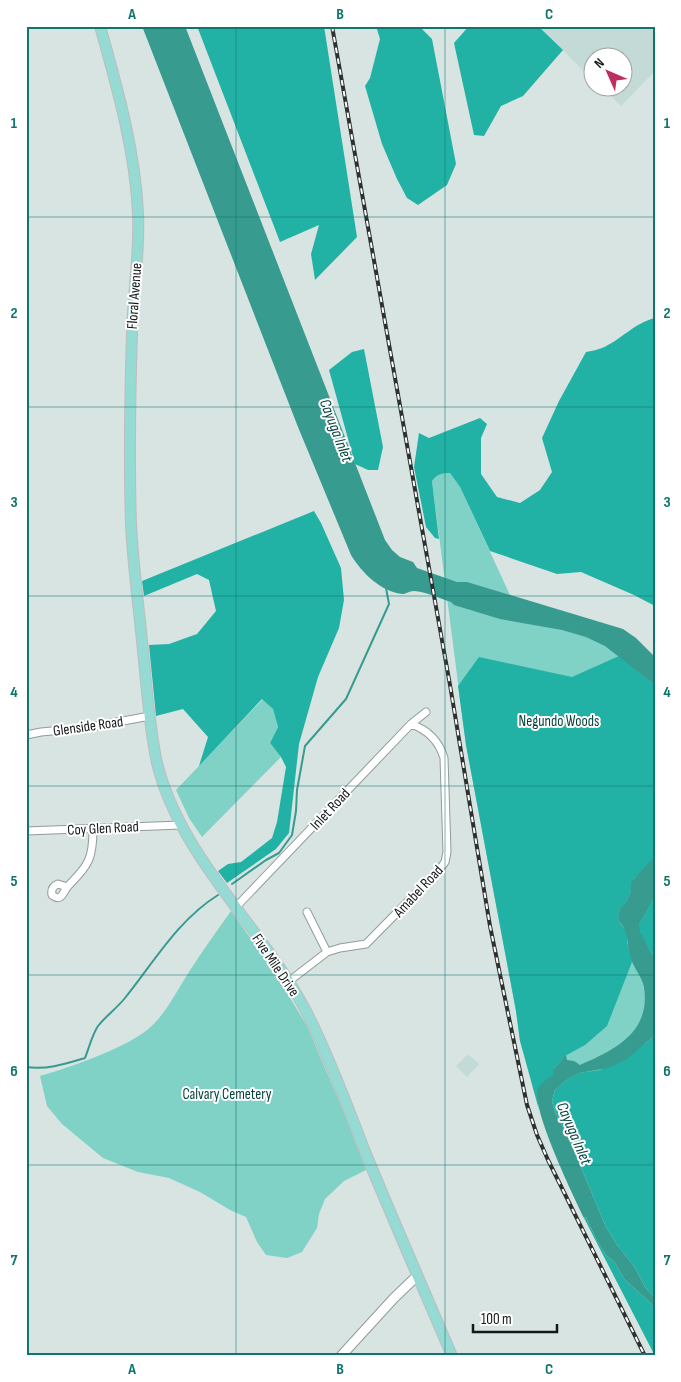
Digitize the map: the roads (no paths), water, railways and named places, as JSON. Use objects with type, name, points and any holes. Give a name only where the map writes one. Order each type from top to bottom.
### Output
[{"type":"main road","name":"Floral Avenue","points":[[100,26],[126,122],[138,209],[131,358],[130,468],[134,570]]},
{"type":"main road","name":"Five Mile Drive","points":[[134,570],[150,716],[157,762],[164,787],[181,824],[288,982],[309,1017],[327,1055],[417,1276],[452,1356]]},
{"type":"street","name":"Inlet Road","points":[[236,907],[411,724],[426,712]]},
{"type":"street","name":"Glenside Road","points":[[26,735],[85,728],[150,716]]},
{"type":"street","name":"Amabel Road","points":[[288,982],[327,952],[366,944],[445,862],[447,852],[444,758],[441,749],[429,733],[421,727],[411,724]]},
{"type":"street","name":"Coy Glen Road","points":[[26,831],[181,824]]},
{"type":"street","points":[[67,887],[87,865],[93,840],[93,828]]},
{"type":"street","points":[[307,912],[327,952]]},
{"type":"street","points":[[341,1356],[394,1298],[417,1276]]},
{"type":"water","name":"Cayuga Inlet","points":[[142,26],[185,26],[385,540],[392,550],[400,557],[413,562],[417,568],[457,582],[467,582],[623,629],[636,638],[655,657],[655,685],[605,646],[586,637],[562,630],[500,619],[423,593],[411,591],[403,594],[387,590],[366,575],[355,562],[298,427]]},
{"type":"water","points":[[655,856],[655,896],[639,925],[640,933],[655,958],[655,1035],[627,1059],[608,1068],[579,1073],[565,1081],[555,1090],[552,1101],[555,1112],[572,1146],[606,1227],[617,1245],[634,1266],[645,1287],[655,1298],[655,1307],[625,1280],[615,1263],[606,1255],[597,1241],[586,1217],[584,1218],[546,1132],[537,1098],[538,1088],[553,1075],[553,1069],[563,1057],[566,1055],[567,1060],[574,1061],[580,1065],[605,1053],[627,1038],[636,1028],[642,1016],[645,1003],[644,987],[631,959],[624,929],[618,920],[620,907],[626,902],[631,891],[631,882]]},
{"type":"waterway","points":[[232,884],[279,853],[292,835],[297,790],[305,746],[346,699],[389,604],[386,588]]},
{"type":"waterway","points":[[26,1067],[49,1067],[85,1058],[98,1026],[125,998],[179,929],[204,905],[218,895]]},
{"type":"railway","points":[[332,26],[450,685],[490,926],[527,1105],[548,1160],[645,1356]]},
{"type":"park label","name":"Negundo Woods","points":[[559,721]]},
{"type":"park label","name":"Calvary Cemetery","points":[[227,1094]]}]
